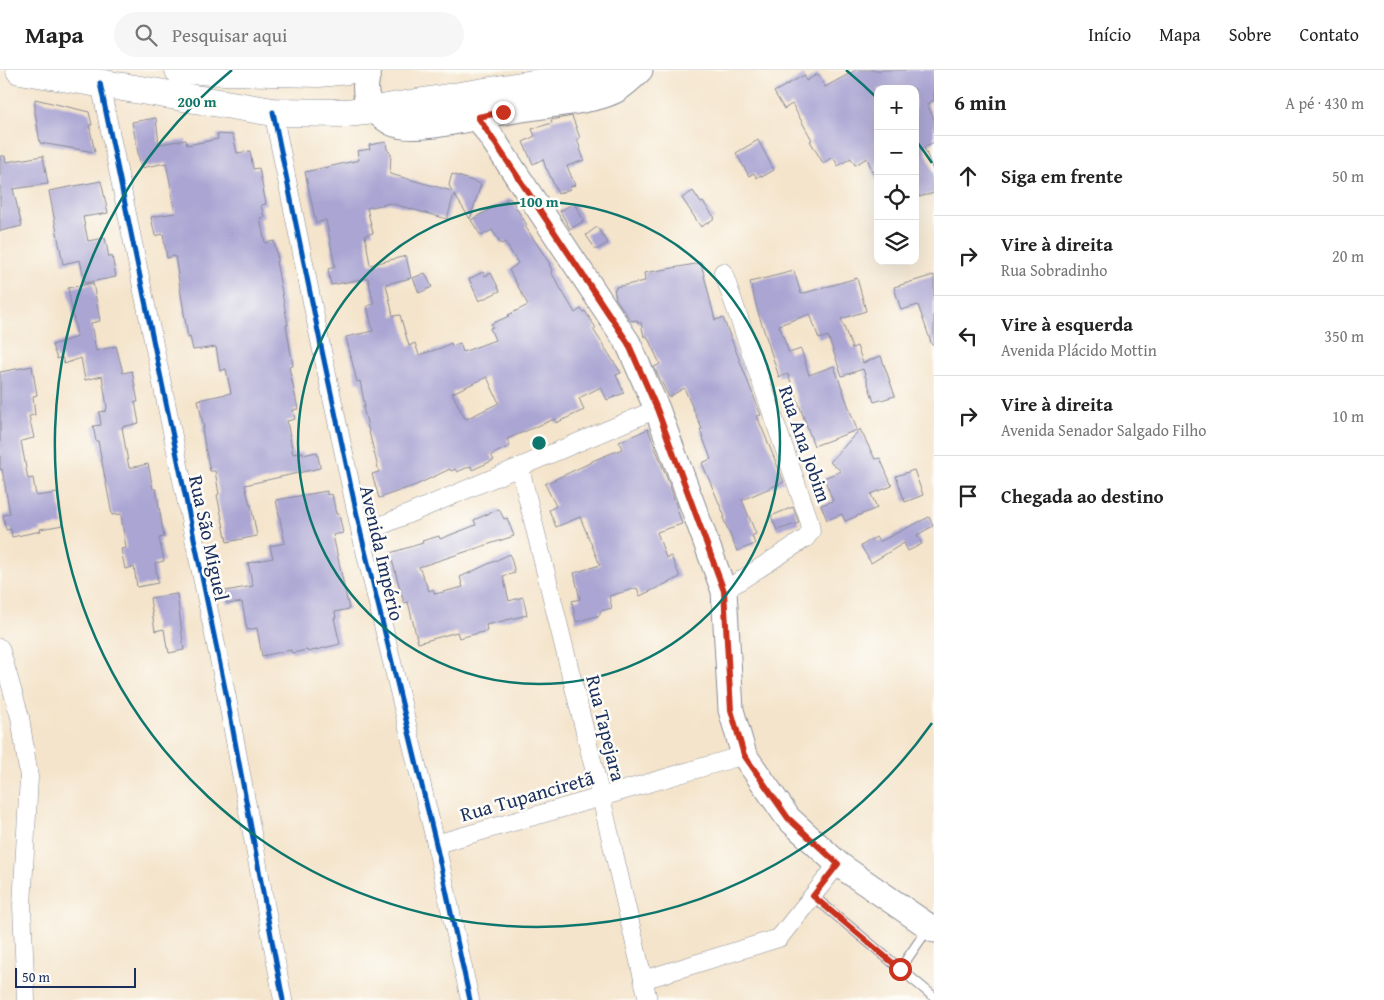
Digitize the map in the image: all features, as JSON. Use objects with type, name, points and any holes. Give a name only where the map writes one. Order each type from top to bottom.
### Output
[{"type":"main road","points":[[20,70],[274,112],[346,113],[620,70]]},
{"type":"main road","points":[[179,70],[319,74],[348,70]]},
{"type":"main road","points":[[369,70],[366,80],[366,91],[368,101],[374,110],[393,124],[411,127],[592,99],[616,90],[640,70]]},
{"type":"main road","points":[[478,117],[628,343],[657,409],[724,591],[731,710],[744,755],[788,818],[838,864],[932,928]]},
{"type":"street","name":"Rua São Miguel","points":[[100,83],[227,698],[282,1000]]},
{"type":"street","name":"Avenida Império","points":[[274,112],[320,346],[361,534],[436,844],[470,1000]]},
{"type":"street","name":"Rua Ana Jobim","points":[[723,272],[809,520],[811,531],[806,538],[724,591]]},
{"type":"street","points":[[361,534],[657,409]]},
{"type":"street","name":"Rua Tapejara","points":[[520,468],[601,798],[648,1000]]},
{"type":"street","points":[[0,648],[20,717],[29,777],[22,906],[26,1000]]},
{"type":"street","name":"Rua Tupanciretã","points":[[436,844],[601,798],[744,755]]},
{"type":"street","points":[[643,980],[779,938],[838,864]]},
{"type":"lane","points":[[813,896],[934,996]]},
{"type":"lane","points":[[900,969],[932,928]]},
{"type":"building","points":[[856,70],[934,70],[934,100],[927,104],[934,119],[934,142],[924,147],[934,173],[934,193],[919,197],[919,85],[874,85],[874,176],[867,158],[855,165],[851,158],[838,166],[833,157],[823,163],[792,104],[784,109],[774,92],[804,75],[806,81],[818,74],[825,87]]},
{"type":"building","points":[[35,99],[89,112],[92,125],[89,125],[95,152],[40,143]]},
{"type":"building","points":[[572,116],[580,138],[577,139],[584,160],[567,166],[575,185],[558,194],[543,159],[533,164],[523,142],[535,136],[532,129],[552,123],[551,120]]},
{"type":"building","points":[[156,118],[159,144],[186,140],[187,145],[218,139],[217,134],[233,135],[237,153],[250,151],[253,169],[259,168],[266,204],[261,205],[264,217],[260,218],[265,243],[274,241],[293,366],[289,367],[298,409],[293,410],[295,419],[287,421],[293,454],[303,452],[303,455],[317,452],[320,468],[245,485],[257,536],[227,542],[217,495],[219,494],[215,471],[210,471],[205,447],[202,428],[204,428],[198,400],[231,393],[226,369],[220,371],[216,347],[193,350],[190,337],[188,338],[175,256],[167,258],[163,234],[155,236],[151,217],[175,213],[172,192],[166,163],[141,168],[132,122]]},
{"type":"building","points":[[758,140],[774,170],[757,178],[754,173],[749,176],[736,153]]},
{"type":"building","points":[[386,142],[387,149],[391,154],[390,174],[452,191],[449,185],[452,174],[481,184],[470,219],[454,194],[447,219],[390,203],[367,208],[373,233],[365,235],[370,265],[406,256],[411,278],[386,284],[393,316],[400,315],[409,346],[415,343],[419,355],[451,343],[452,346],[460,343],[463,352],[495,340],[490,328],[493,327],[491,324],[528,305],[509,270],[518,263],[505,242],[501,244],[492,230],[481,236],[471,220],[510,198],[527,225],[525,226],[550,264],[551,272],[575,313],[581,309],[583,312],[585,311],[596,328],[593,329],[621,373],[616,375],[624,393],[607,400],[601,387],[579,398],[584,410],[556,423],[554,419],[507,439],[510,446],[491,455],[494,460],[472,470],[471,466],[457,472],[455,469],[451,471],[450,469],[416,485],[379,498],[372,474],[379,472],[363,407],[365,407],[360,381],[357,382],[346,337],[373,331],[367,306],[374,304],[368,278],[331,285],[328,269],[335,267],[326,220],[316,223],[305,172],[359,160],[357,151],[370,149],[369,145]],"holes":[[[487,377],[499,403],[466,419],[452,393]]]},
{"type":"building","points":[[0,156],[5,156],[6,162],[43,156],[48,184],[13,189],[22,226],[0,231]]},
{"type":"building","points":[[101,181],[108,213],[83,217],[88,241],[105,238],[109,257],[112,256],[116,277],[85,283],[80,260],[63,264],[49,191]]},
{"type":"building","points":[[693,191],[715,218],[701,227],[682,198]]},
{"type":"building","points":[[574,203],[584,221],[570,229],[560,211]]},
{"type":"building","points":[[597,227],[608,243],[596,250],[586,235]]},
{"type":"building","points":[[701,263],[715,320],[723,318],[761,415],[757,416],[784,482],[742,500],[756,534],[752,536],[755,544],[737,551],[702,463],[711,459],[700,430],[702,429],[684,388],[669,397],[654,367],[660,364],[647,336],[644,337],[641,323],[638,323],[637,320],[631,321],[616,299],[614,289],[645,281],[644,273]]},
{"type":"building","points":[[794,271],[801,294],[857,278],[866,311],[841,319],[852,348],[857,346],[863,363],[881,356],[895,396],[874,402],[863,369],[842,376],[828,336],[819,339],[810,314],[779,325],[789,353],[801,349],[809,375],[834,366],[857,430],[814,446],[788,374],[779,377],[750,282]]},
{"type":"building","points":[[483,272],[485,276],[491,273],[500,291],[479,301],[469,279]]},
{"type":"building","points":[[425,273],[432,287],[419,293],[413,278]]},
{"type":"building","points":[[934,275],[934,345],[932,345],[918,305],[901,310],[894,287]]},
{"type":"building","points":[[93,283],[100,321],[91,323],[96,351],[116,346],[123,373],[132,371],[138,402],[135,402],[139,423],[122,427],[129,468],[148,464],[153,489],[156,489],[164,537],[159,538],[164,561],[155,563],[158,583],[137,587],[134,567],[125,569],[121,549],[126,548],[121,514],[112,515],[98,441],[96,441],[93,426],[101,425],[99,412],[106,411],[107,407],[102,376],[85,380],[81,358],[64,364],[62,357],[57,359],[52,345],[77,337],[68,288]]},
{"type":"building","points":[[32,366],[37,395],[33,396],[35,415],[29,416],[34,438],[21,441],[28,479],[33,478],[36,496],[58,493],[63,525],[12,537],[11,529],[6,530],[3,515],[10,514],[2,469],[0,470],[0,372]]},
{"type":"building","points":[[648,429],[670,486],[682,524],[657,532],[666,558],[671,556],[680,577],[640,596],[637,588],[609,596],[612,608],[600,611],[600,615],[576,622],[572,601],[580,599],[574,573],[600,565],[580,517],[556,527],[549,510],[556,506],[545,484],[622,449],[619,442]]},
{"type":"building","points":[[860,429],[875,459],[880,458],[892,486],[871,494],[877,508],[845,521],[842,514],[827,520],[821,505],[833,501],[824,478],[841,471],[830,462]]},
{"type":"building","points":[[914,470],[923,495],[905,502],[896,476]]},
{"type":"building","points":[[327,491],[327,495],[332,494],[336,514],[339,514],[343,533],[333,535],[349,609],[335,612],[336,618],[334,618],[340,644],[308,652],[307,650],[292,653],[291,650],[262,656],[257,628],[247,630],[242,602],[227,604],[225,591],[253,586],[248,563],[273,558],[270,546],[285,543],[276,500]]},
{"type":"building","points":[[793,507],[799,523],[777,530],[771,516]]},
{"type":"building","points":[[499,509],[504,519],[507,518],[514,536],[419,567],[429,591],[433,589],[435,594],[463,587],[460,577],[510,554],[515,573],[503,576],[509,601],[523,597],[527,615],[486,625],[487,631],[459,638],[457,632],[418,643],[408,602],[404,603],[390,553],[439,536],[440,539],[476,525],[474,520]]},
{"type":"building","points":[[929,517],[933,526],[917,535],[922,544],[908,551],[904,543],[871,563],[861,546],[876,537],[879,542]]},
{"type":"building","points":[[177,594],[184,650],[169,653],[164,629],[155,631],[150,598]]},
{"type":"cycle path","points":[[100,83],[227,698],[283,1000]]},
{"type":"cycle path","points":[[273,112],[361,534],[436,844],[470,1000]]},
{"type":"route","points":[[503,112],[478,117],[628,343],[657,409],[724,591],[731,710],[744,755],[788,818],[838,864],[813,896],[900,969]]}]
